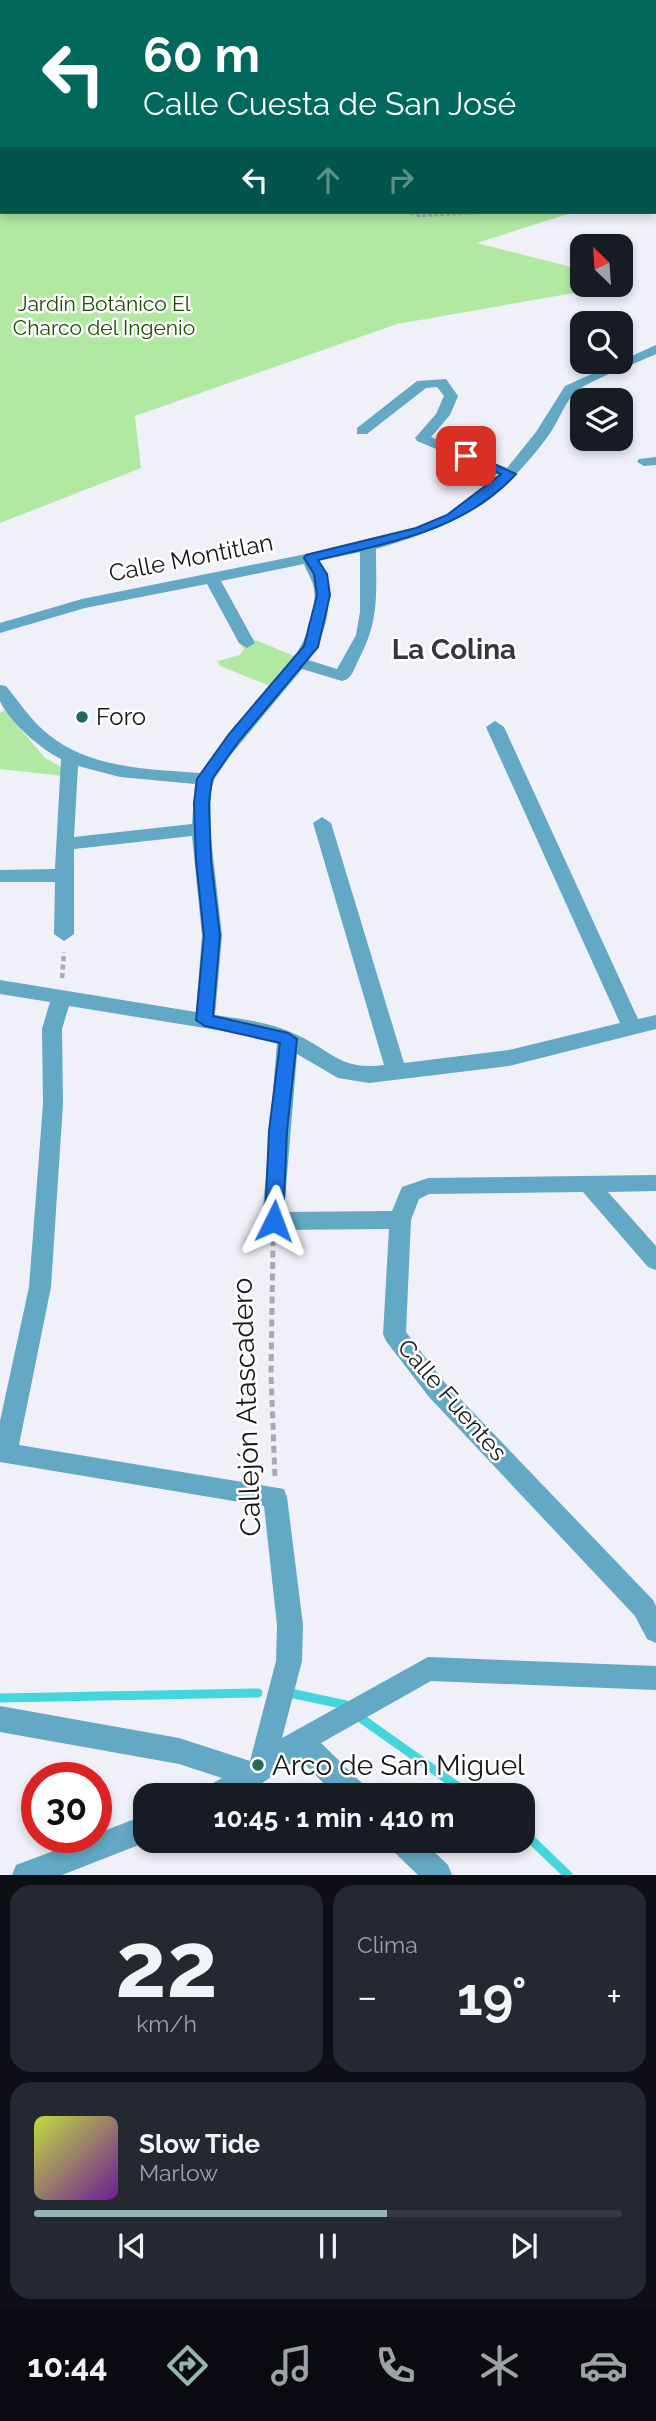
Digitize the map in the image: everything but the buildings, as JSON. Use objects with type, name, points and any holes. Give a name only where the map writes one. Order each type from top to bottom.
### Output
[{"type":"street","name":"Calle Montitlan","points":[[0,628],[82,604],[368,546],[421,531],[452,518],[510,474],[542,434],[570,389],[656,349]]},
{"type":"street","points":[[362,431],[422,384],[441,382],[451,396],[443,415],[422,438],[510,474]]},
{"type":"street","points":[[299,663],[342,676],[364,635],[368,612],[368,546]]},
{"type":"street","points":[[205,1020],[212,936],[202,829],[205,779],[234,737],[311,647],[323,595],[321,574],[310,558]]},
{"type":"street","points":[[211,577],[247,643]]},
{"type":"street","points":[[3,698],[43,739],[70,756],[114,769],[205,779]]},
{"type":"street","points":[[495,727],[633,1029]]},
{"type":"street","points":[[64,934],[64,844],[70,756]]},
{"type":"street","points":[[323,823],[396,1071]]},
{"type":"street","points":[[64,844],[202,829]]},
{"type":"street","points":[[0,876],[63,875]]},
{"type":"street","points":[[0,987],[205,1020],[288,1039],[325,1064],[345,1073],[396,1071],[509,1058],[656,1022]]},
{"type":"street","points":[[62,997],[52,1029],[53,1104],[40,1287],[2,1453],[275,1497]]},
{"type":"street","points":[[288,1039],[278,1131],[274,1221],[400,1220]]},
{"type":"street","name":"Calle Fuentes","points":[[656,1183],[428,1186],[410,1193],[400,1220],[394,1334],[438,1390],[645,1608],[656,1631]]},
{"type":"street","points":[[588,1184],[656,1261]]},
{"type":"street","name":"Callejón Atascadero","points":[[257,1772],[289,1661],[290,1625],[275,1497]]},
{"type":"street","points":[[238,1783],[300,1741],[428,1669],[656,1678]]},
{"type":"street","points":[[0,1719],[179,1751],[257,1772]]},
{"type":"street","points":[[300,1741],[343,1783]]},
{"type":"street","points":[[26,1875],[133,1834]]},
{"type":"street","points":[[415,1853],[438,1875]]},
{"type":"path","points":[[413,214],[433,214]]},
{"type":"path","points":[[462,214],[489,214]]},
{"type":"path","points":[[62,997],[64,934]]},
{"type":"path","name":"Callejón Atascadero","points":[[274,1221],[271,1374],[275,1497]]},
{"type":"green space","name":"Jardín Botánico El Charco del Ingenio","points":[[0,214],[568,214],[477,243],[570,267],[570,294],[397,324],[135,416],[141,468],[0,523]]},
{"type":"green space","points":[[248,637],[297,657],[270,686],[220,666],[218,661],[240,655],[244,649],[237,640]]},
{"type":"green space","points":[[4,710],[45,758],[63,768],[63,776],[0,769],[0,713]]},
{"type":"waterway","points":[[0,1698],[258,1693]]},
{"type":"waterway","points":[[290,1693],[346,1705]]},
{"type":"waterway","points":[[362,1719],[453,1783]]},
{"type":"waterway","points":[[535,1843],[568,1875]]},
{"type":"place","name":"Foro","points":[[82,717]]},
{"type":"place","name":"Arco de San Miguel","points":[[258,1765]]},
{"type":"district","name":"La Colina","points":[[454,649]]},
{"type":"route","points":[[274,1221],[278,1131],[288,1039],[261,1030],[205,1020],[212,936],[203,860],[202,803],[205,779],[234,737],[311,647],[323,595],[321,574],[310,558],[368,546],[421,531],[452,518],[510,474],[466,456]]}]
